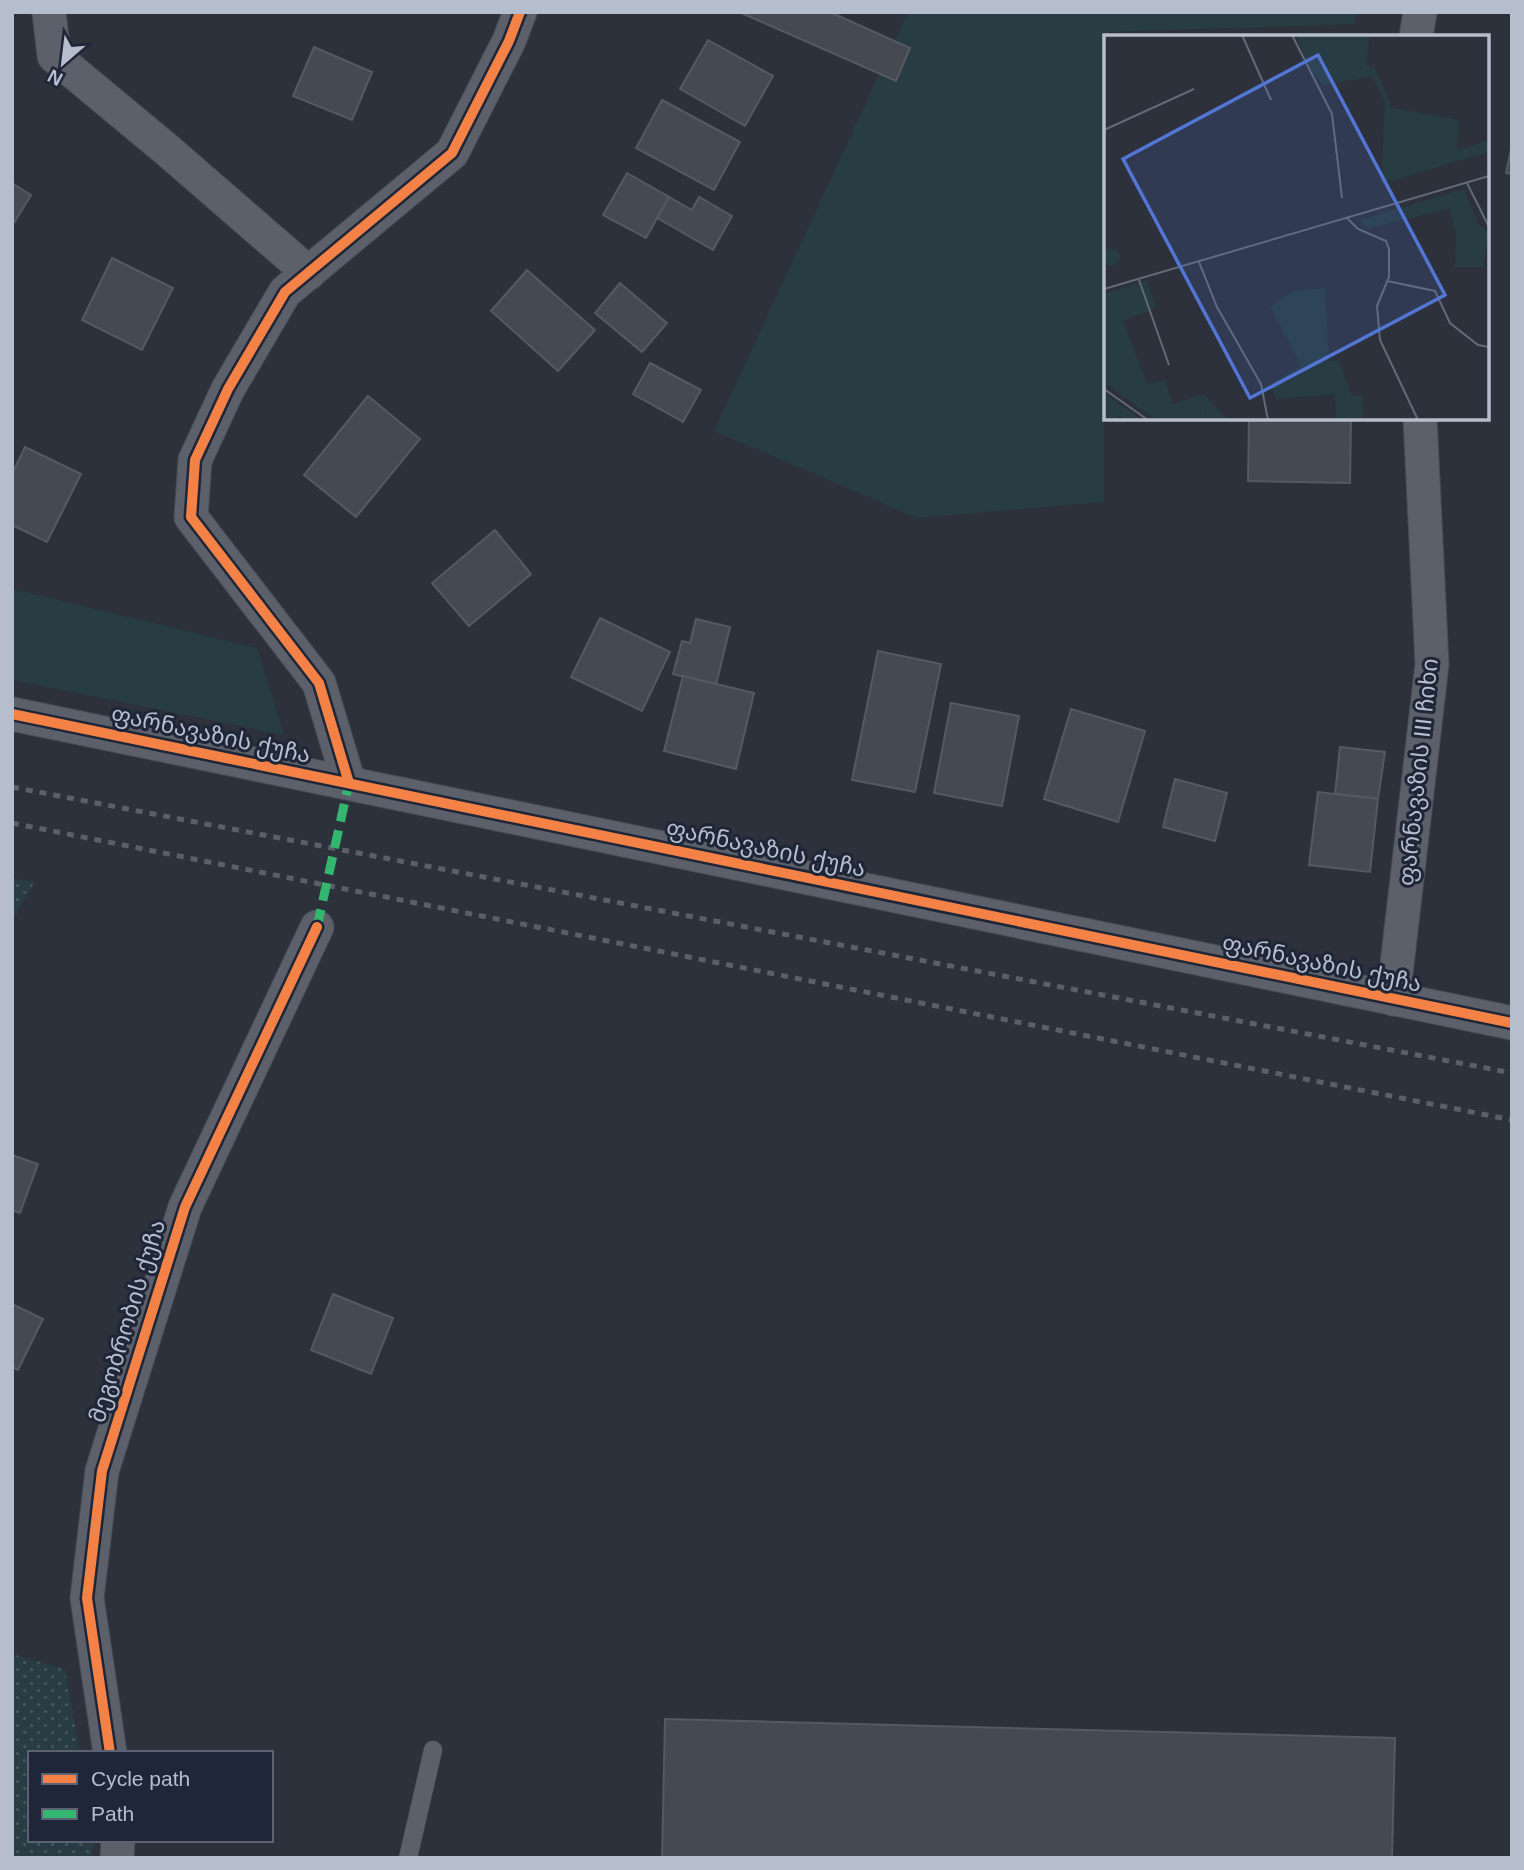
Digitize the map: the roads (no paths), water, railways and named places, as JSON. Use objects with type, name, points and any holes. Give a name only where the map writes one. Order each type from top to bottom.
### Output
[{"type":"street","points":[[49,12],[54,56],[309,273]]},
{"type":"street","points":[[349,783],[318,683],[191,517],[195,460],[228,389],[285,292],[452,153],[509,41],[520,12]]},
{"type":"street","points":[[1416,35],[1420,12]]},
{"type":"street","name":"ფარნავაზის III ჩიხი","points":[[1393,999],[1432,664],[1420,420]]},
{"type":"street","name":"ფარნავაზის ქუჩა","points":[[12,715],[1512,1023]]},
{"type":"street","name":"მეგობრობის ქუჩა","points":[[110,1751],[87,1598],[103,1471],[185,1207],[317,927]]},
{"type":"lane","points":[[408,1858],[433,1750]]},
{"type":"railway","points":[[12,787],[1512,1073]]},
{"type":"railway","points":[[12,823],[1512,1120]]}]
